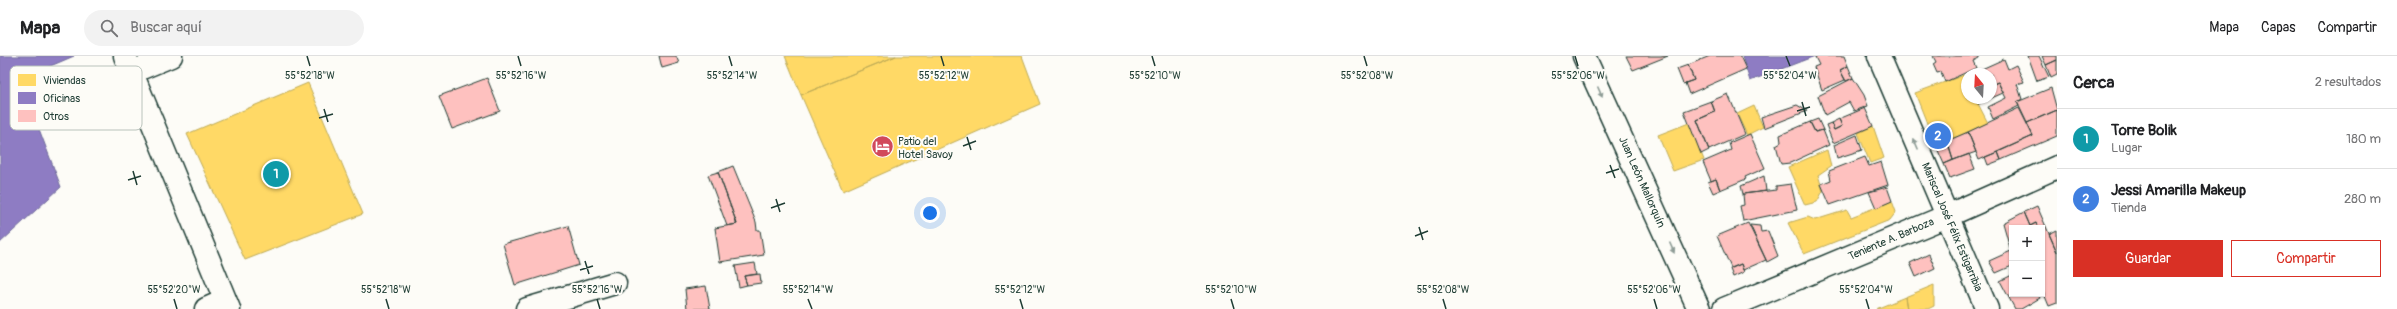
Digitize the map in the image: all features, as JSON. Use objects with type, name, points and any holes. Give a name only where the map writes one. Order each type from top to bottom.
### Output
[{"type":"street","points":[[129,64],[171,56]]},
{"type":"street","name":"Juan León Mallorquín","points":[[1584,56],[1699,309]]},
{"type":"street","name":"Mariscal José Félix Estigarribia","points":[[1879,56],[1987,309]]},
{"type":"street","points":[[142,99],[220,306]]},
{"type":"street","name":"Teniente A. Barboza","points":[[1724,309],[1947,216],[2057,167]]},
{"type":"street","points":[[527,309],[616,284]]},
{"type":"building: Viviendas","points":[[785,56],[896,56],[801,95]]},
{"type":"building: Viviendas","name":"Patio del Hotel Savoy","points":[[896,56],[1022,56],[1040,104],[843,191],[801,95]]},
{"type":"building: Viviendas","points":[[1961,76],[1961,104],[1978,104],[1988,123],[1936,146],[1915,93]]},
{"type":"building: Viviendas","points":[[308,83],[363,214],[245,260],[187,134]]},
{"type":"building: Viviendas","points":[[1754,106],[1763,127],[1747,135],[1737,114]]},
{"type":"building: Viviendas","points":[[1689,123],[1704,160],[1673,171],[1658,135]]},
{"type":"building: Viviendas","points":[[1873,126],[1884,158],[1870,163],[1858,133]]},
{"type":"building: Viviendas","points":[[1827,150],[1831,166],[1818,175],[1823,191],[1817,202],[1805,205],[1788,167]]},
{"type":"building: Viviendas","points":[[1892,201],[1896,212],[1890,220],[1804,254],[1788,223],[1808,217],[1815,220],[1847,210],[1851,217]]},
{"type":"building: Viviendas","points":[[1934,285],[1934,306],[1928,309],[1907,309],[1905,297]]},
{"type":"building: Viviendas","points":[[1905,297],[1907,309],[1876,309]]},
{"type":"building: Oficinas","points":[[0,56],[74,56],[51,66],[10,66],[10,130],[39,130],[61,187],[0,243]]},
{"type":"building: Oficinas","points":[[1742,56],[1815,56],[1750,81]]},
{"type":"building: Otros","points":[[659,56],[676,56],[679,63],[662,68]]},
{"type":"building: Otros","points":[[1626,56],[1668,56],[1633,70]]},
{"type":"building: Otros","points":[[1710,56],[1740,56],[1746,69],[1689,94],[1685,83],[1694,80],[1688,65]]},
{"type":"building: Otros","points":[[1844,56],[1848,66],[1840,70],[1845,80],[1822,90],[1814,67],[1819,65],[1815,57]]},
{"type":"building: Otros","points":[[1933,56],[1979,56],[1979,58],[1973,61],[1976,68],[1961,68],[1961,75],[1945,82],[1941,72],[1937,73],[1933,64],[1936,62]]},
{"type":"building: Otros","points":[[2028,56],[2039,56],[2049,77],[2037,81]]},
{"type":"building: Otros","points":[[2042,56],[2057,56],[2057,60],[2046,65]]},
{"type":"building: Otros","points":[[2004,59],[2008,69],[2016,65],[2024,82],[2017,84],[2022,99],[2017,102],[2019,106],[1993,119],[1988,107],[1997,104],[1997,102],[2006,98],[1997,82],[1997,68],[1984,68]]},
{"type":"building: Otros","points":[[2057,60],[2057,75],[2051,78],[2046,65]]},
{"type":"building: Otros","points":[[1688,65],[1694,80],[1683,84],[1677,69]]},
{"type":"building: Otros","points":[[1848,66],[1853,78],[1846,81],[1840,70]]},
{"type":"building: Otros","points":[[487,78],[500,111],[452,129],[439,96]]},
{"type":"building: Otros","points":[[1853,78],[1864,95],[1868,106],[1854,111],[1849,102],[1825,115],[1818,96]]},
{"type":"building: Otros","points":[[1997,82],[2003,93],[1997,96]]},
{"type":"building: Otros","points":[[2051,88],[2057,110],[2027,123],[2017,102]]},
{"type":"building: Otros","points":[[1728,94],[1745,134],[1709,150],[1697,120],[1715,112],[1711,101]]},
{"type":"building: Otros","points":[[1711,101],[1715,112],[1697,120],[1709,150],[1701,154],[1684,111]]},
{"type":"building: Otros","points":[[1797,105],[1807,111],[1764,128],[1761,117]]},
{"type":"building: Otros","points":[[1865,108],[1873,126],[1833,143],[1826,125],[1831,123],[1834,130],[1842,126],[1839,119]]},
{"type":"building: Otros","points":[[2019,108],[2033,136],[1979,160],[1968,132]]},
{"type":"building: Otros","points":[[2057,110],[2057,136],[2001,160],[1998,152],[2033,136],[2027,123]]},
{"type":"building: Otros","points":[[1818,119],[1823,130],[1815,132],[1810,122]]},
{"type":"building: Otros","points":[[1839,119],[1842,126],[1834,130],[1831,123]]},
{"type":"building: Otros","points":[[1810,122],[1815,132],[1823,130],[1829,145],[1790,163],[1781,164],[1776,145],[1781,142],[1780,135]]},
{"type":"building: Otros","points":[[1968,132],[1976,152],[1953,160],[1947,141]]},
{"type":"building: Otros","points":[[1750,134],[1765,168],[1745,177],[1746,179],[1720,190],[1716,179],[1711,181],[1703,162],[1731,150],[1729,143]]},
{"type":"building: Otros","points":[[1857,135],[1862,150],[1837,158],[1834,145]]},
{"type":"building: Otros","points":[[1947,141],[1953,160],[1944,164],[1936,146]]},
{"type":"building: Otros","points":[[1998,152],[2001,160],[1988,165],[1985,157]]},
{"type":"building: Otros","points":[[1969,154],[1975,169],[1950,178],[1944,164]]},
{"type":"building: Otros","points":[[1865,157],[1869,166],[1881,162],[1888,185],[1830,205],[1821,184],[1831,180],[1829,171]]},
{"type":"building: Otros","points":[[733,166],[756,222],[757,230],[760,230],[764,255],[720,262],[715,228],[737,224],[718,172]]},
{"type":"building: Otros","points":[[718,172],[737,224],[727,226],[708,175]]},
{"type":"building: Otros","points":[[1764,176],[1766,191],[1743,194],[1741,186]]},
{"type":"building: Otros","points":[[1716,179],[1720,190],[1713,193],[1708,182]]},
{"type":"building: Otros","points":[[1791,184],[1797,210],[1743,221],[1740,206],[1744,205],[1743,194],[1776,190],[1776,186]]},
{"type":"building: Otros","points":[[1887,187],[1892,201],[1876,208],[1869,192]]},
{"type":"building: Otros","points":[[2037,206],[2057,252],[2057,303],[2049,306],[2045,296],[2045,225],[2037,225],[2036,223],[2030,225],[2024,212]]},
{"type":"building: Otros","points":[[2024,212],[2030,225],[2009,225],[2009,244],[2003,223]]},
{"type":"building: Otros","points":[[1748,223],[1766,260],[1743,270],[1741,264],[1731,268],[1717,236]]},
{"type":"building: Otros","points":[[1750,225],[1760,226],[1761,232],[1768,231],[1778,256],[1767,262]]},
{"type":"building: Otros","points":[[568,226],[579,265],[515,285],[503,244]]},
{"type":"building: Otros","points":[[2057,230],[2057,252],[2049,234]]},
{"type":"building: Otros","points":[[2009,252],[2009,267],[1996,273],[1989,261]]},
{"type":"building: Otros","points":[[1929,254],[1935,268],[1916,277],[1910,263]]},
{"type":"building: Otros","points":[[755,263],[757,274],[744,276],[747,285],[739,287],[735,266]]},
{"type":"building: Otros","points":[[1741,264],[1744,272],[1733,277],[1730,269]]},
{"type":"building: Otros","points":[[760,274],[761,283],[747,285],[744,276]]},
{"type":"building: Otros","points":[[2009,276],[2009,297],[2040,298],[2021,309],[2015,309],[2000,281]]},
{"type":"building: Otros","points":[[706,286],[710,309],[687,309],[685,289]]},
{"type":"place","name":"Jessi Amarilla Makeup","points":[[1938,136]]},
{"type":"place","name":"Patio del Hotel Savoy","points":[[883,147]]},
{"type":"place","name":"Torre Bolik","points":[[276,174]]}]
